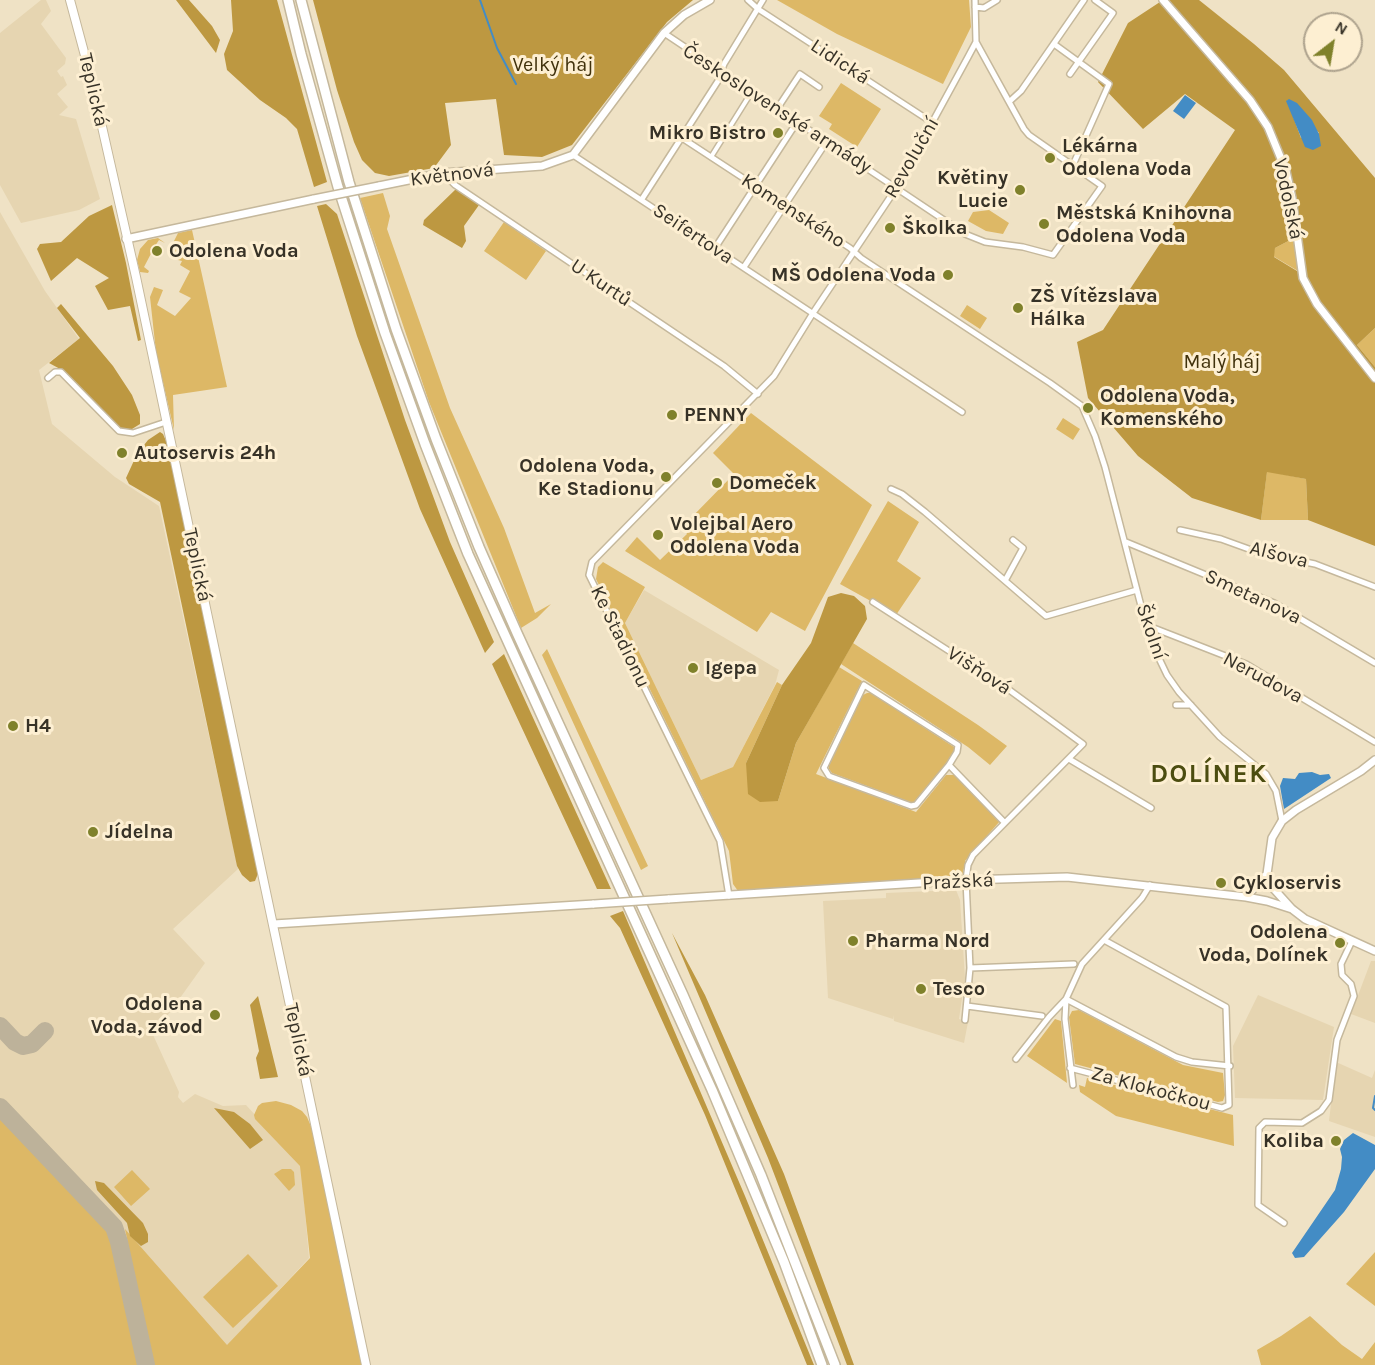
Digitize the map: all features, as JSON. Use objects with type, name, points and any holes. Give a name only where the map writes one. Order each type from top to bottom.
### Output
[{"type":"highway","points":[[288,0],[338,187],[385,333],[450,510],[506,639],[712,1090],[783,1262],[822,1365]]},
{"type":"highway","points":[[302,0],[349,182],[396,329],[436,439],[479,548],[683,995],[761,1174],[835,1365]]},
{"type":"main road","name":"Teplická","points":[[70,0],[91,78],[166,422],[366,1365]]},
{"type":"street","points":[[573,155],[664,33],[684,15],[710,0]]},
{"type":"street","name":"Lidická","points":[[748,0],[758,9],[933,123]]},
{"type":"street","points":[[642,200],[718,81],[724,64],[763,0]]},
{"type":"street","points":[[975,3],[984,8],[997,0]]},
{"type":"street","points":[[1010,101],[1021,91],[1084,0]]},
{"type":"street","points":[[1070,75],[1113,13],[1095,0]]},
{"type":"street","name":"Vodolská","points":[[1163,0],[1250,100],[1268,127],[1286,171],[1304,278],[1317,304],[1375,378]]},
{"type":"street","name":"Revoluční","points":[[758,394],[774,376],[897,187],[933,123],[976,42],[975,3]]},
{"type":"street","name":"Československé armády","points":[[664,33],[965,234],[977,239],[1053,255],[1102,186],[1073,165]]},
{"type":"street","points":[[976,42],[1024,129],[1029,135],[1073,165],[1109,82],[1054,44]]},
{"type":"street","points":[[777,109],[800,74],[819,87]]},
{"type":"street","points":[[711,157],[751,93]]},
{"type":"street","points":[[715,248],[797,122]]},
{"type":"street","name":"Komenského","points":[[682,138],[1082,406]]},
{"type":"street","points":[[744,267],[827,141]]},
{"type":"street","name":"Květnová","points":[[126,239],[443,173],[525,168],[559,161],[573,155]]},
{"type":"street","name":"Seifertova","points":[[573,155],[962,412]]},
{"type":"street","name":"U Kurtů","points":[[443,173],[455,185],[724,366],[758,394]]},
{"type":"street","points":[[48,378],[55,372],[61,372],[119,431],[133,433],[166,422]]},
{"type":"street","name":"Ke Stadionu","points":[[729,896],[720,841],[590,575],[592,562],[758,394]]},
{"type":"street","name":"Školní","points":[[1082,406],[1105,467],[1146,624],[1167,675],[1220,737],[1266,774],[1276,791],[1282,821]]},
{"type":"street","points":[[891,489],[902,494],[926,512],[1046,616],[1137,590]]},
{"type":"street","name":"Alšova","points":[[1180,530],[1221,539],[1257,552],[1315,564],[1375,587]]},
{"type":"street","points":[[1006,579],[1023,548],[1014,540]]},
{"type":"street","name":"Smetanova","points":[[1126,542],[1275,603],[1375,663]]},
{"type":"street","name":"Višňová","points":[[873,602],[1008,689],[1083,744],[1069,759]]},
{"type":"street","name":"Nerudova","points":[[1146,624],[1246,664],[1375,742]]},
{"type":"street","points":[[864,685],[958,745],[957,752],[949,765],[916,805],[910,806],[829,776],[824,768],[864,685]]},
{"type":"street","points":[[1176,705],[1191,705]]},
{"type":"street","points":[[965,1020],[970,968],[966,880],[968,865],[973,855],[1069,759],[1151,808]]},
{"type":"street","points":[[1375,760],[1282,821],[1272,838],[1267,874],[1273,888],[1292,909],[1305,919],[1375,951]]},
{"type":"street","points":[[949,765],[1004,822]]},
{"type":"street","points":[[1246,897],[1267,874]]},
{"type":"street","name":"Pražská","points":[[274,924],[966,880],[1067,877],[1246,897],[1292,909]]},
{"type":"street","name":"Za Klokočkou","points":[[1016,1059],[1048,1017],[1066,999],[1083,964],[1142,898],[1150,885]]},
{"type":"street","name":"Za Klokočkou","points":[[1071,1068],[1221,1108],[1229,1105],[1230,1066],[1226,1007],[1104,940]]},
{"type":"street","points":[[1284,1224],[1258,1205],[1259,1128],[1265,1122],[1302,1123],[1320,1111],[1329,1100],[1336,1040],[1354,996],[1352,984],[1342,975],[1341,964],[1352,941]]},
{"type":"street","points":[[970,968],[1074,964]]},
{"type":"street","name":"Za Klokočkou","points":[[1066,999],[1176,1057],[1192,1062],[1230,1066]]},
{"type":"street","name":"Za Klokočkou","points":[[1066,999],[1065,1018],[1073,1085]]},
{"type":"street","points":[[967,1006],[1042,1016]]},
{"type":"shaded area","points":[[41,0],[46,0],[51,11],[41,24],[66,58],[65,64],[57,71],[61,77],[63,76],[67,85],[57,94],[68,107],[59,115],[76,119],[100,199],[79,210],[21,223],[0,185],[0,33]]},
{"type":"shaded area","points":[[777,0],[969,0],[971,27],[943,84],[837,34]]},
{"type":"shaded area","points":[[841,83],[881,109],[857,147],[829,129],[832,124],[819,116]]},
{"type":"shaded area","points":[[383,193],[390,216],[387,229],[450,408],[504,528],[535,613],[551,604],[537,618],[521,628],[429,402],[360,198]]},
{"type":"shaded area","points":[[989,210],[1009,223],[1003,234],[986,231],[968,221],[973,212]]},
{"type":"shaded area","points":[[0,212],[45,291],[79,339],[39,370],[52,424],[115,477],[159,506],[238,869],[173,929],[205,963],[165,1019],[149,1026],[179,1092],[178,1097],[183,1103],[195,1094],[223,1106],[246,1105],[301,1165],[309,1258],[228,1345],[229,1365],[0,1365]]},
{"type":"shaded area","points":[[504,222],[546,251],[526,280],[484,251]]},
{"type":"shaded area","points":[[192,230],[227,387],[173,395],[174,430],[156,352],[150,297],[154,287],[163,290],[157,305],[175,316],[191,298],[179,292],[190,271],[180,265],[182,261],[175,256],[173,243],[178,233]]},
{"type":"shaded area","points":[[158,238],[165,243],[159,240],[155,246],[144,267],[149,271],[148,273],[140,272],[137,260],[140,249],[148,240]]},
{"type":"shaded area","points":[[1294,238],[1298,271],[1273,256],[1275,248]]},
{"type":"shaded area","points":[[967,305],[987,318],[980,329],[960,316]]},
{"type":"shaded area","points":[[1375,328],[1375,367],[1357,345]]},
{"type":"shaded area","points":[[751,413],[872,505],[805,631],[771,612],[757,632],[625,551],[637,537],[660,560],[687,534],[686,532],[692,526],[688,521],[734,474],[713,453]]},
{"type":"shaded area","points":[[1063,418],[1080,429],[1073,440],[1056,429]]},
{"type":"shaded area","points":[[1267,471],[1306,479],[1308,520],[1261,520]]},
{"type":"shaded area","points":[[888,501],[919,522],[897,561],[921,578],[896,615],[840,584]]},
{"type":"shaded area","points":[[603,562],[645,587],[625,623],[701,780],[733,767],[777,682],[782,685],[746,763],[778,801],[796,743],[839,667],[862,681],[816,774],[916,812],[946,775],[954,775],[1000,821],[965,861],[961,878],[738,891],[733,884],[729,851],[596,579],[598,567]]},
{"type":"shaded area","points":[[644,590],[779,670],[775,685],[733,767],[701,780],[625,623]]},
{"type":"shaded area","points":[[853,643],[1007,746],[990,765],[968,747],[841,664]]},
{"type":"shaded area","points":[[547,649],[648,866],[641,870],[542,655]]},
{"type":"shaded area","points":[[871,693],[954,747],[954,754],[914,802],[832,773],[829,769],[829,764],[863,695]]},
{"type":"shaded area","points":[[956,890],[960,900],[965,978],[959,1019],[968,1022],[964,1043],[894,1021],[893,1015],[893,1019],[828,998],[823,901],[886,898],[886,893]]},
{"type":"shaded area","points":[[1371,961],[1375,961],[1375,1023],[1351,1014]]},
{"type":"shaded area","points":[[1258,995],[1334,1027],[1323,1100],[1235,1098],[1233,1046]]},
{"type":"shaded area","points":[[1079,1010],[1183,1065],[1223,1073],[1225,1095],[1223,1101],[1218,1102],[1075,1064],[1069,1017],[1072,1011]]},
{"type":"shaded area","points":[[1055,1019],[1061,1021],[1067,1083],[1027,1056]]},
{"type":"shaded area","points":[[1336,1062],[1372,1078],[1375,1070],[1375,1137],[1329,1121]]},
{"type":"shaded area","points":[[1087,1078],[1233,1115],[1234,1146],[1116,1116],[1080,1092],[1079,1085],[1085,1087]]},
{"type":"shaded area","points":[[276,1101],[302,1111],[313,1131],[362,1365],[153,1365],[125,1229],[227,1345],[310,1258],[300,1166],[255,1119],[254,1115],[262,1103]]},
{"type":"shaded area","points":[[0,1119],[106,1228],[113,1248],[138,1365],[0,1365]]},
{"type":"shaded area","points":[[282,1169],[291,1169],[294,1172],[295,1185],[289,1191],[274,1174]]},
{"type":"shaded area","points":[[132,1170],[150,1189],[131,1206],[114,1187]]},
{"type":"shaded area","points":[[1375,1252],[1375,1306],[1346,1284]]},
{"type":"shaded area","points":[[248,1254],[278,1286],[233,1328],[203,1297]]},
{"type":"shaded area","points":[[1310,1316],[1342,1345],[1362,1359],[1375,1342],[1375,1365],[1261,1365],[1257,1350]]},
{"type":"green space","points":[[176,0],[189,0],[212,26],[220,40],[216,53]]},
{"type":"green space","points":[[231,0],[277,0],[327,182],[314,187],[297,129],[227,70],[224,54],[233,31]]},
{"type":"green space","name":"Velký háj","points":[[313,0],[693,0],[667,22],[572,145],[542,157],[504,155],[496,99],[445,103],[451,145],[434,168],[389,176],[375,173],[362,160],[354,142],[337,90]]},
{"type":"green space","name":"Malý háj","points":[[1163,0],[1199,0],[1284,70],[1375,178],[1375,328],[1357,345],[1375,367],[1375,546],[1308,520],[1306,479],[1267,472],[1261,520],[1192,498],[1138,456],[1088,398],[1077,342],[1103,330],[1235,130],[1185,94],[1143,129],[1098,82],[1128,23]],"holes":[[[1287,100],[1319,133],[1301,138]],[[1294,238],[1298,271],[1274,257],[1275,248]]]},
{"type":"green space","points":[[456,189],[479,205],[464,226],[466,241],[462,248],[423,225],[424,220]]},
{"type":"green space","points":[[326,204],[337,214],[405,420],[450,542],[494,642],[485,653],[420,509],[357,336],[317,206]]},
{"type":"green space","points":[[112,205],[141,340],[138,341],[130,306],[108,310],[95,286],[109,278],[77,258],[51,281],[37,249],[40,244],[61,242],[89,216]]},
{"type":"green space","points":[[61,304],[113,366],[132,395],[140,415],[140,424],[132,429],[120,429],[62,370],[49,363],[80,338],[57,308]]},
{"type":"green space","points":[[160,432],[166,441],[171,463],[259,871],[255,881],[250,882],[237,866],[160,502],[129,484],[126,478],[137,454],[148,440]]},
{"type":"green space","points":[[841,593],[854,596],[865,606],[867,619],[796,743],[778,801],[760,802],[748,794],[746,763],[782,685],[811,643],[828,597]]},
{"type":"green space","points":[[504,654],[611,889],[597,889],[492,664]]},
{"type":"green space","points":[[623,911],[745,1196],[814,1365],[807,1365],[705,1115],[620,928],[610,916]]},
{"type":"green space","points":[[672,933],[705,995],[784,1174],[854,1365],[847,1365],[768,1158]]},
{"type":"green space","points":[[258,996],[278,1077],[260,1079],[256,1058],[259,1051],[250,1005]]},
{"type":"green space","points":[[214,1108],[234,1112],[250,1124],[263,1140],[250,1149]]},
{"type":"green space","points":[[95,1181],[104,1183],[143,1223],[148,1234],[148,1242],[141,1246],[130,1236],[127,1223],[97,1190]]},
{"type":"water","points":[[1185,95],[1196,103],[1184,119],[1173,111]]},
{"type":"water","points":[[1289,99],[1297,103],[1312,120],[1319,134],[1321,146],[1313,150],[1305,147],[1286,101]]},
{"type":"water","points":[[1312,772],[1320,775],[1329,774],[1331,778],[1284,809],[1280,786],[1283,778],[1295,779],[1299,773]]},
{"type":"water","points":[[1353,1133],[1375,1145],[1375,1169],[1344,1212],[1304,1257],[1295,1258],[1292,1253],[1335,1190],[1341,1169],[1340,1149],[1344,1140]]},
{"type":"waterway","points":[[480,0],[497,48],[516,84]]},
{"type":"waterway","points":[[1375,1096],[1373,1108],[1375,1110]]},
{"type":"taxiway","points":[[0,1026],[15,1042],[23,1046],[32,1044],[45,1031]]},
{"type":"taxiway","points":[[0,1107],[114,1227],[146,1365]]},
{"type":"place","name":"Mikro Bistro","points":[[778,133]]},
{"type":"place","name":"Lékárna Odolena Voda","points":[[1050,158]]},
{"type":"place","name":"Květiny Lucie","points":[[1020,190]]},
{"type":"place","name":"Městská Knihovna Odolena Voda","points":[[1044,224]]},
{"type":"place","name":"Školka","points":[[890,228]]},
{"type":"place","name":"Odolena Voda","points":[[157,251]]},
{"type":"place","name":"MŠ Odolena Voda","points":[[948,275]]},
{"type":"place","name":"ZŠ Vítězslava Hálka","points":[[1018,308]]},
{"type":"place","name":"Odolena Voda, Komenského","points":[[1088,408]]},
{"type":"place","name":"PENNY","points":[[672,415]]},
{"type":"place","name":"Autoservis 24h","points":[[122,453]]},
{"type":"place","name":"Odolena Voda, Ke Stadionu","points":[[666,477]]},
{"type":"place","name":"Domeček","points":[[717,483]]},
{"type":"place","name":"Volejbal Aero Odolena Voda","points":[[658,535]]},
{"type":"place","name":"Igepa","points":[[693,668]]},
{"type":"place","name":"H4","points":[[13,726]]},
{"type":"place","name":"Jídelna","points":[[93,832]]},
{"type":"place","name":"Cykloservis","points":[[1221,883]]},
{"type":"place","name":"Pharma Nord","points":[[853,941]]},
{"type":"place","name":"Odolena Voda, Dolínek","points":[[1340,943]]},
{"type":"place","name":"Tesco","points":[[921,989]]},
{"type":"place","name":"Odolena Voda, závod","points":[[215,1015]]},
{"type":"place","name":"Koliba","points":[[1336,1141]]},
{"type":"district","name":"DOLÍNEK","points":[[1209,775]]}]
